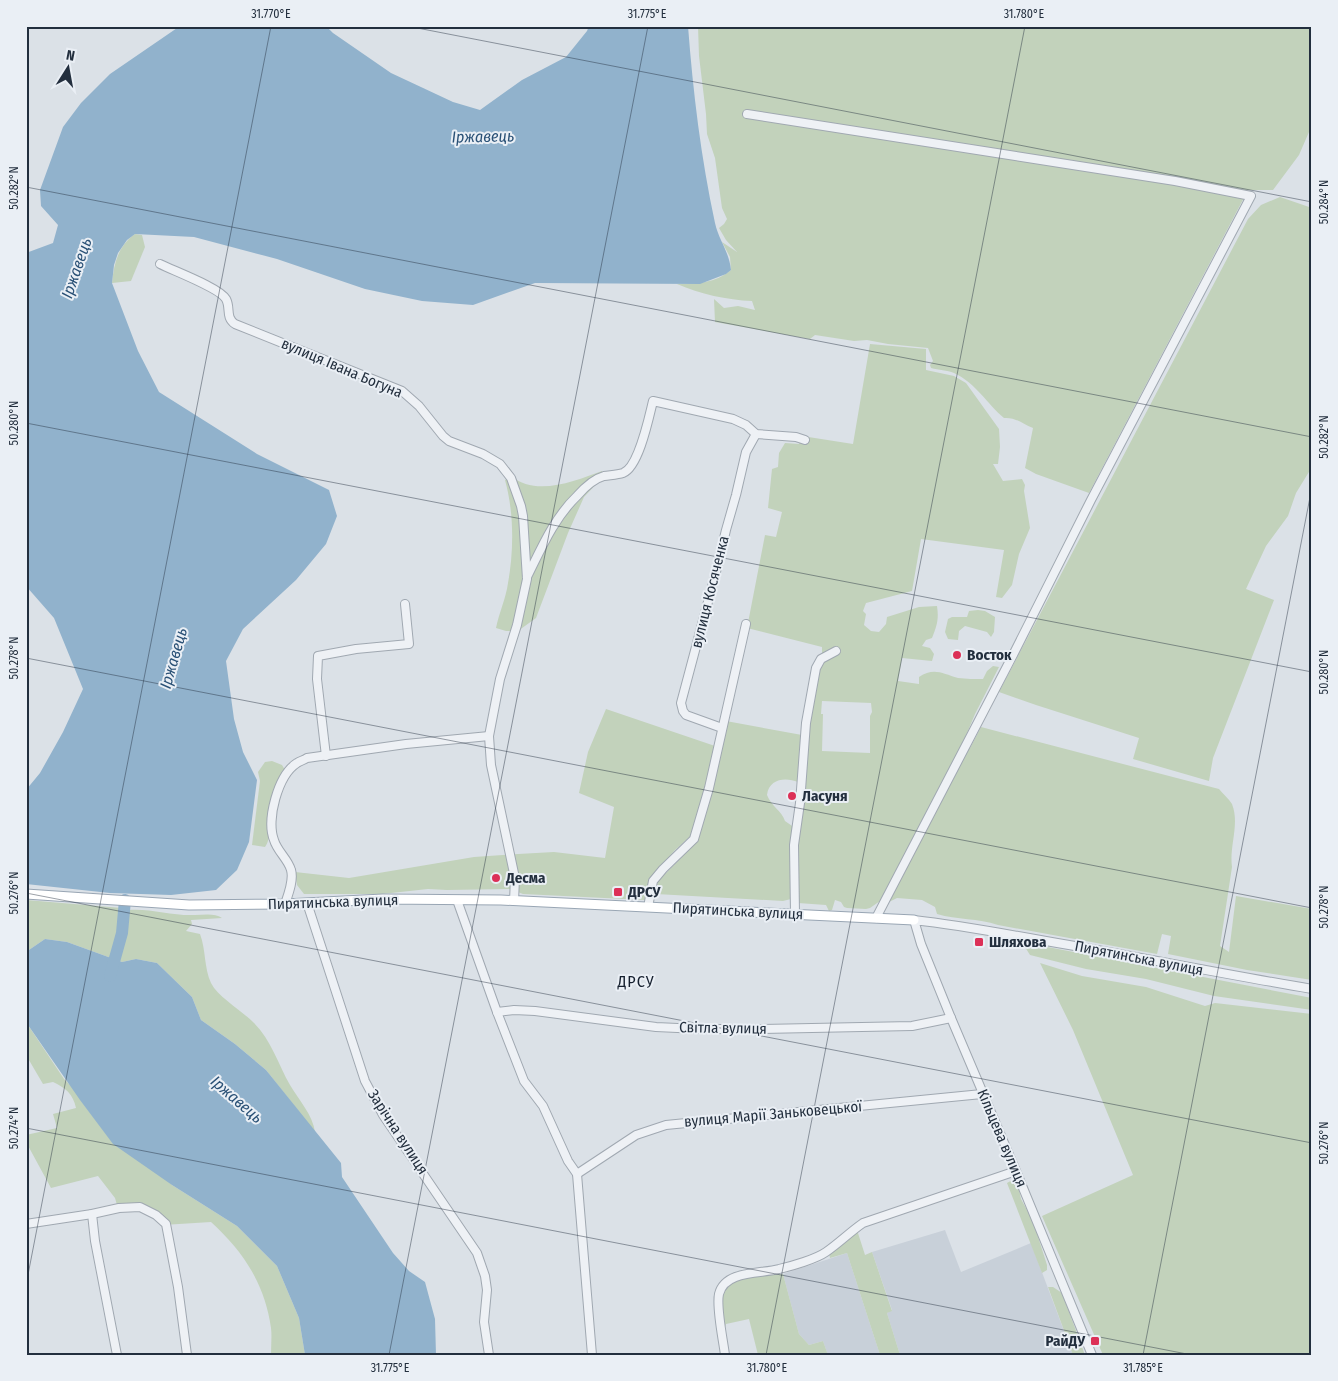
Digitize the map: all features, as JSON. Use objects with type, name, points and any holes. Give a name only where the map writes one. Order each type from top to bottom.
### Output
[{"type":"main road","name":"Пирятинська вулиця","points":[[26,894],[189,905],[285,904],[383,899],[514,901],[914,920]]},
{"type":"street","points":[[747,114],[1175,181],[1251,196],[1094,494],[1015,651],[876,918]]},
{"type":"street","name":"вулиця Івана Богуна","points":[[160,264],[211,288],[223,296],[227,300],[229,317],[235,324],[402,391],[419,406],[442,436],[449,441],[483,454],[500,464],[511,478],[523,516],[526,579],[517,625],[500,679],[489,736],[491,765],[515,878],[514,901]]},
{"type":"street","name":"вулиця Івана Богуна","points":[[526,579],[545,541],[565,508],[595,479],[623,473],[629,469],[639,450],[653,401],[733,419],[746,425],[756,434],[796,437],[806,440]]},
{"type":"street","name":"вулиця Косяченка","points":[[722,728],[686,715],[681,703],[718,568],[746,452],[756,434]]},
{"type":"street","points":[[326,756],[317,678],[318,656],[356,649],[409,644],[405,604]]},
{"type":"street","points":[[648,906],[654,881],[663,869],[694,839],[709,788],[746,624]]},
{"type":"street","points":[[795,914],[794,844],[800,804],[806,723],[816,668],[821,659],[836,651]]},
{"type":"street","points":[[285,904],[291,871],[274,842],[272,819],[275,799],[282,780],[296,763],[307,758],[406,744],[489,736]]},
{"type":"street","points":[[457,900],[524,1082],[543,1106],[568,1161],[576,1174],[592,1355]]},
{"type":"street","name":"Зарічна вулиця","points":[[309,902],[309,909],[365,1080],[383,1115],[478,1253],[487,1290],[484,1322],[489,1355]]},
{"type":"street","name":"Пирятинська вулиця","points":[[914,920],[1008,934],[1312,989]]},
{"type":"street","name":"Кільцева вулиця","points":[[914,920],[921,944],[950,1018],[1092,1355]]},
{"type":"street","name":"Світла вулиця","points":[[497,1012],[514,1010],[535,1011],[656,1028],[699,1029],[912,1026],[950,1018]]},
{"type":"street","name":"вулиця Марії Заньковецької","points":[[576,1174],[636,1135],[666,1125],[982,1094]]},
{"type":"street","points":[[725,1355],[719,1294],[724,1284],[732,1277],[779,1269],[825,1253],[863,1223],[1016,1171]]},
{"type":"street","points":[[26,1224],[119,1208],[140,1207],[156,1215],[166,1224],[188,1355]]},
{"type":"street","points":[[92,1214],[95,1241],[117,1355]]},
{"type":"shaded area","points":[[945,1230],[961,1272],[1031,1243],[1073,1355],[900,1355],[887,1313],[892,1310],[872,1252]]},
{"type":"shaded area","points":[[847,1253],[880,1355],[828,1355],[823,1341],[809,1345],[799,1334],[783,1274]]},
{"type":"green space","points":[[698,26],[1312,26],[1312,125],[1299,155],[1273,190],[1248,190],[1089,493],[1036,474],[1025,468],[1033,428],[1016,420],[1004,418],[962,377],[951,372],[931,368],[930,365],[933,361],[928,348],[867,340],[854,341],[815,335],[810,339],[715,322],[714,299],[724,308],[738,306],[755,310],[752,301],[714,296],[677,284],[712,280],[731,270],[730,257],[722,242],[737,252],[726,240],[719,228],[727,219],[722,208],[715,158],[707,134]]},
{"type":"green space","points":[[1280,197],[1312,208],[1312,467],[1296,493],[1288,516],[1266,546],[1246,589],[1274,600],[1213,758],[1209,781],[1133,759],[1139,738],[999,692],[1248,219],[1261,205]]},
{"type":"green space","points":[[135,234],[142,235],[145,247],[131,281],[112,283],[118,256],[125,244]]},
{"type":"green space","points":[[870,344],[926,349],[926,370],[954,376],[966,383],[999,429],[1000,447],[998,464],[993,464],[1003,481],[1022,479],[1025,485],[1024,491],[1030,528],[1019,554],[1012,585],[1002,598],[996,597],[1004,550],[921,539],[912,591],[866,603],[863,611],[866,614],[864,625],[871,631],[879,632],[886,624],[887,617],[919,607],[937,606],[938,619],[934,634],[922,646],[930,648],[934,654],[932,661],[902,658],[898,681],[919,684],[919,677],[929,672],[943,673],[958,678],[983,679],[987,671],[993,666],[999,667],[975,714],[962,745],[970,748],[981,727],[1219,789],[1232,804],[1235,819],[1232,867],[1220,946],[1229,952],[1236,896],[1312,909],[1312,980],[1247,970],[1168,954],[1171,936],[1162,934],[1157,954],[983,921],[945,916],[937,914],[935,907],[922,900],[897,898],[889,902],[880,901],[866,909],[847,908],[841,902],[835,900],[832,910],[829,911],[826,905],[798,903],[797,844],[799,815],[817,668],[822,660],[822,647],[747,628],[765,535],[776,537],[782,512],[768,508],[772,469],[778,467],[779,453],[785,443],[799,444],[802,436],[853,444]],"holes":[[[822,701],[871,703],[870,753],[822,751]]]},
{"type":"green space","points":[[602,471],[602,478],[584,497],[568,533],[536,618],[518,631],[506,631],[496,628],[507,589],[511,557],[510,505],[505,480],[511,476],[521,482],[532,485],[556,485],[568,483]]},
{"type":"green space","points":[[969,611],[985,611],[995,617],[994,632],[991,637],[987,632],[965,626],[959,631],[958,640],[948,639],[945,632],[948,619],[952,617],[967,617]]},
{"type":"green space","points":[[606,709],[715,746],[693,834],[675,850],[651,877],[645,900],[523,894],[510,889],[428,889],[382,894],[304,894],[297,885],[295,872],[349,878],[474,857],[554,852],[605,858],[614,807],[579,793],[588,752]]},
{"type":"green space","points":[[726,721],[802,735],[798,782],[778,781],[771,786],[767,795],[785,821],[795,828],[791,899],[783,901],[656,894],[659,880],[696,843]]},
{"type":"green space","points":[[272,761],[282,765],[285,770],[278,781],[272,800],[267,844],[265,847],[252,845],[260,781],[258,772],[265,762]]},
{"type":"green space","points":[[26,900],[122,908],[120,926],[124,929],[128,910],[186,915],[213,915],[222,918],[191,920],[192,924],[186,931],[200,934],[211,983],[224,998],[253,1022],[265,1036],[290,1085],[308,1113],[315,1132],[266,1070],[235,1044],[201,1020],[192,997],[157,963],[136,959],[122,962],[67,942],[45,939],[26,952]]},
{"type":"green space","points":[[1032,944],[1312,998],[1312,1010],[1214,996],[1146,979],[1086,969],[1030,955],[1025,947]]},
{"type":"green space","points":[[1040,963],[1082,976],[1146,987],[1205,1006],[1215,1003],[1312,1014],[1312,1355],[1103,1355],[1042,1216],[1133,1175],[1073,1030]]},
{"type":"green space","points":[[26,1022],[64,1079],[172,1185],[237,1226],[277,1266],[299,1318],[305,1355],[271,1355],[271,1328],[264,1297],[258,1283],[251,1269],[233,1245],[211,1222],[163,1225],[153,1216],[143,1212],[119,1212],[115,1198],[98,1176],[51,1188],[26,1142],[26,1135],[57,1128],[53,1114],[76,1108],[71,1095],[65,1089],[53,1082],[43,1084],[26,1055]]},
{"type":"green space","points":[[1014,1179],[1018,1184],[1021,1199],[1033,1221],[1047,1265],[1047,1270],[1042,1273],[1007,1183]]},
{"type":"green space","points":[[857,1230],[865,1255],[872,1252],[892,1311],[887,1313],[900,1355],[880,1355],[847,1253],[830,1258],[829,1253]]},
{"type":"green space","points":[[783,1274],[799,1334],[809,1345],[823,1341],[828,1355],[758,1355],[749,1319],[726,1324],[725,1327],[721,1300],[722,1292],[726,1286],[739,1279],[748,1277]]},
{"type":"green space","points":[[1048,1287],[1053,1287],[1062,1293],[1085,1355],[1073,1355]]},
{"type":"water","points":[[180,26],[326,26],[333,33],[391,73],[453,102],[480,110],[522,80],[566,57],[589,26],[688,26],[695,100],[706,174],[715,223],[731,270],[726,274],[700,284],[535,283],[473,305],[422,301],[365,289],[277,259],[194,237],[135,234],[127,240],[118,253],[114,265],[112,283],[138,351],[159,392],[257,454],[329,490],[337,516],[326,544],[296,580],[243,629],[226,661],[234,719],[243,752],[257,780],[249,842],[237,870],[216,890],[171,895],[110,893],[26,884],[26,790],[40,773],[63,732],[83,689],[54,618],[26,586],[26,253],[53,243],[58,225],[41,206],[40,190],[63,127],[81,103],[110,74]]},
{"type":"water","points":[[45,939],[67,942],[122,962],[136,959],[157,963],[192,997],[201,1020],[235,1044],[266,1070],[341,1163],[342,1177],[393,1253],[409,1271],[425,1282],[435,1319],[436,1355],[305,1355],[299,1318],[277,1266],[237,1226],[172,1185],[113,1144],[26,1022],[26,952]]},
{"type":"waterway","name":"Іржавець","points":[[110,976],[122,933],[125,900]]},
{"type":"place","name":"Восток","points":[[957,655]]},
{"type":"place","name":"Ласуня","points":[[792,796]]},
{"type":"place","name":"Десма","points":[[496,878]]},
{"type":"place","name":"ДРСУ","points":[[618,892]]},
{"type":"place","name":"Шляхова","points":[[979,942]]},
{"type":"place","name":"РайДУ","points":[[1095,1341]]},
{"type":"district","name":"ДРСУ","points":[[636,981]]}]
